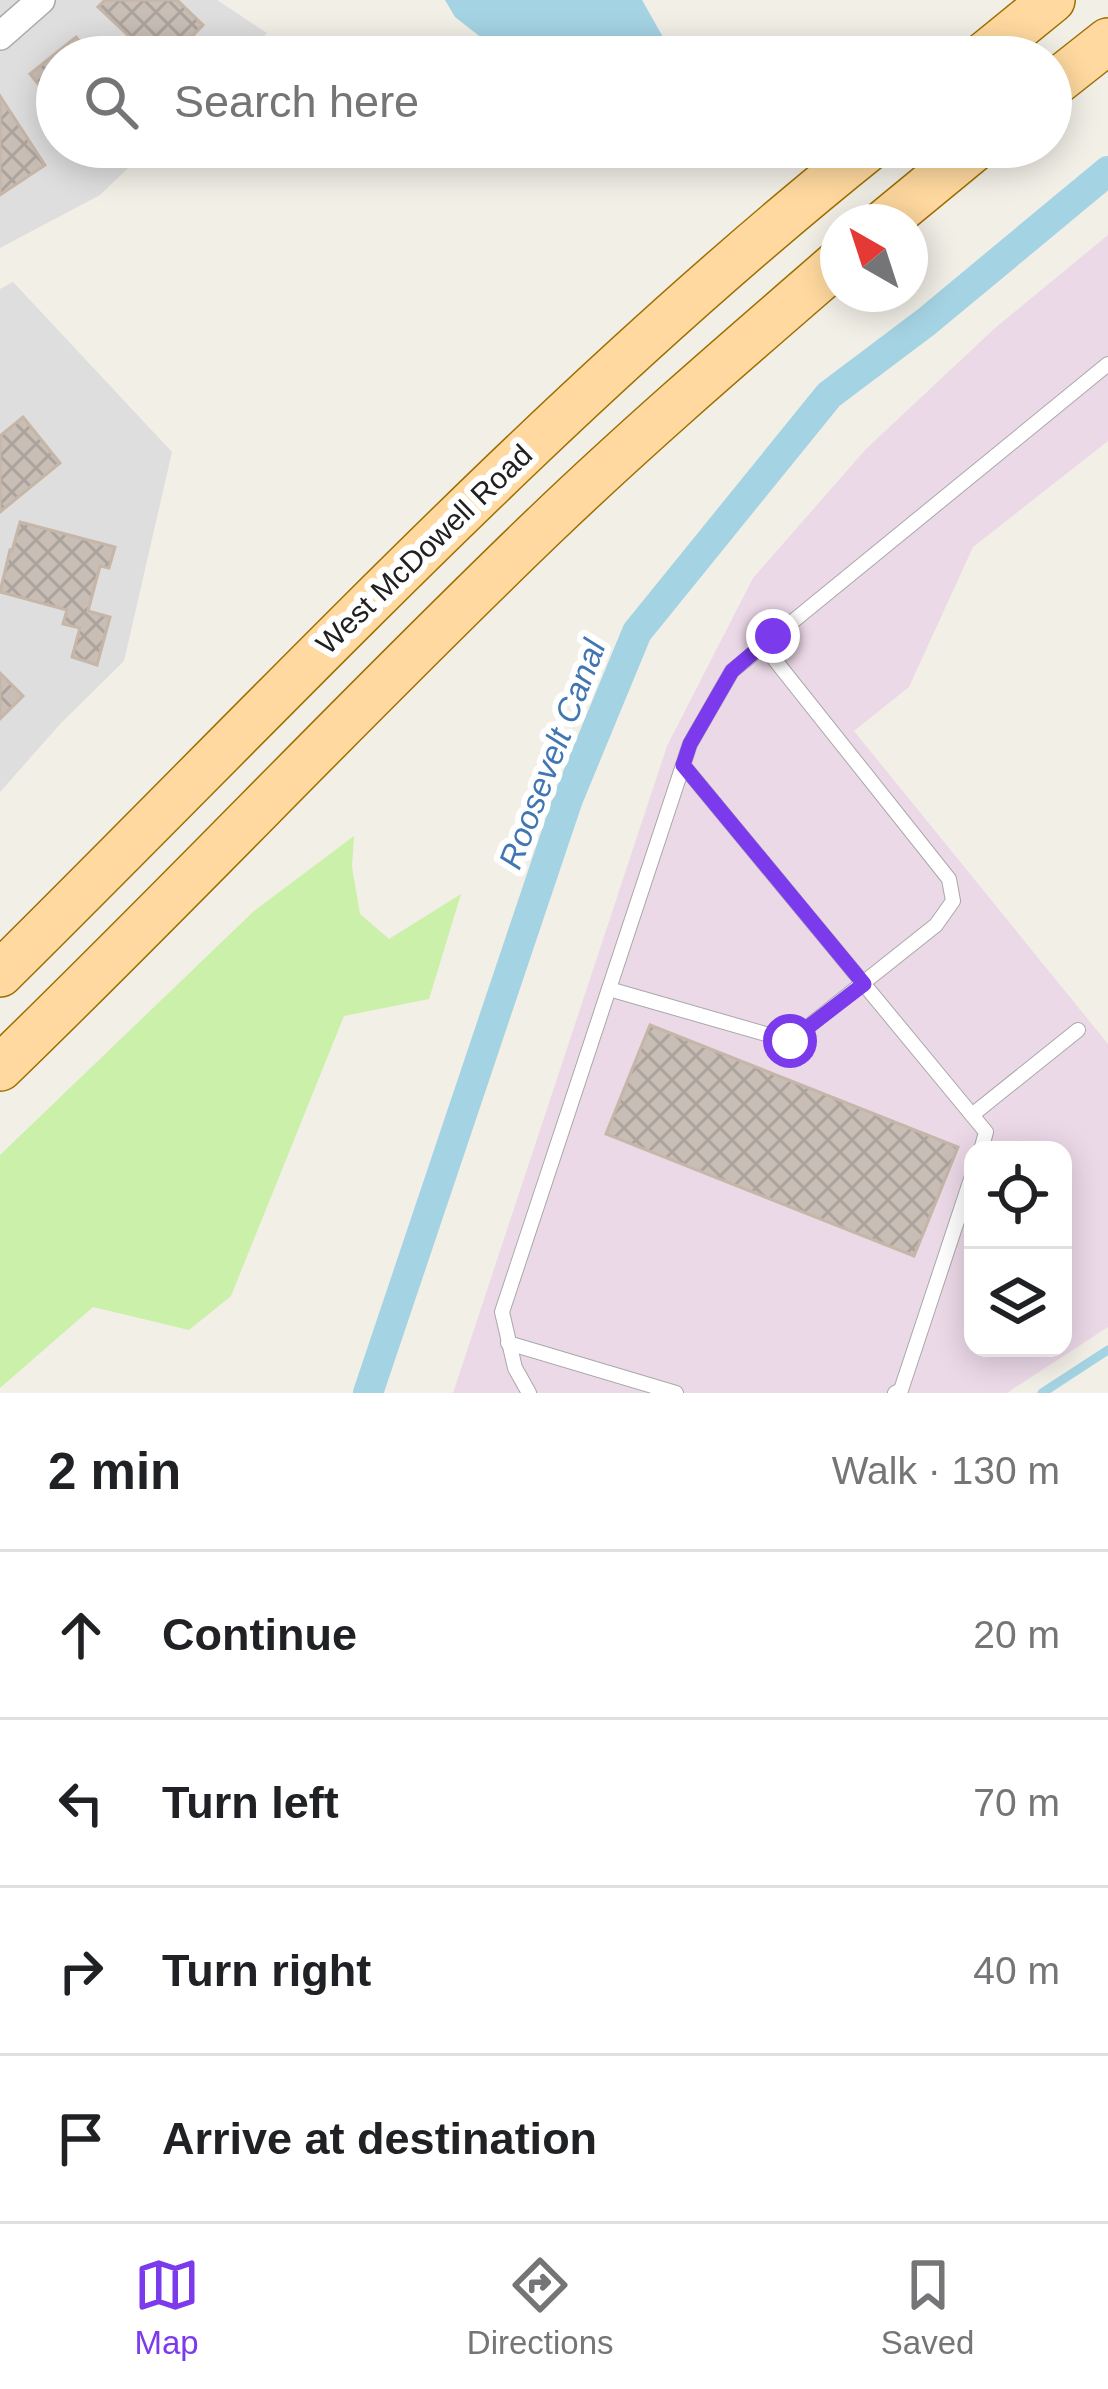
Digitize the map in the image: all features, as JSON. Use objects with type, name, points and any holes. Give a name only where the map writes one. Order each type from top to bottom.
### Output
[{"type":"main road","points":[[1008,36],[1052,0]]},
{"type":"main road","points":[[1072,69],[1108,41]]},
{"type":"main road","name":"West McDowell Road","points":[[0,974],[515,460],[845,168]]},
{"type":"main road","points":[[907,204],[951,168]]},
{"type":"main road","points":[[0,1067],[534,535],[820,279]]},
{"type":"street","points":[[0,36],[41,0]]},
{"type":"lane","points":[[529,1393],[514,1368],[502,1312],[690,744],[732,671],[1108,364]]},
{"type":"lane","points":[[609,988],[790,1041],[936,925],[953,901],[949,879],[763,645]]},
{"type":"lane","points":[[683,765],[986,1132],[983,1141]]},
{"type":"lane","points":[[972,1115],[1078,1030]]},
{"type":"lane","points":[[896,1393],[901,1390],[964,1200]]},
{"type":"lane","points":[[508,1343],[676,1393]]},
{"type":"shaded area","points":[[0,0],[217,0],[267,33],[36,36],[36,168],[128,168],[100,195],[0,248]]},
{"type":"shaded area","points":[[1108,235],[1108,441],[973,547],[909,687],[854,731],[1108,1044],[1108,1327],[1072,1351],[1072,1141],[964,1141],[964,1357],[1062,1357],[1007,1393],[453,1393],[667,746],[753,578],[866,449],[995,328]]},
{"type":"shaded area","points":[[13,282],[172,452],[124,661],[0,792],[0,289]]},
{"type":"green space","points":[[354,836],[352,867],[360,914],[389,939],[461,894],[429,999],[344,1016],[231,1296],[189,1330],[93,1307],[0,1388],[0,1155],[254,911]]},
{"type":"water","points":[[445,0],[642,0],[662,36],[479,36],[455,17]]},
{"type":"building","points":[[105,0],[177,0],[203,25],[192,36],[129,36],[98,7]]},
{"type":"building","points":[[0,96],[36,151],[36,168],[40,168],[0,195]]},
{"type":"building","points":[[23,417],[60,463],[0,512],[0,436]]},
{"type":"building","points":[[20,522],[115,547],[109,568],[100,566],[88,611],[110,617],[97,665],[72,657],[80,628],[63,624],[67,610],[0,592]]},
{"type":"building","points":[[0,673],[23,696],[0,719]]},
{"type":"building","points":[[650,1025],[958,1147],[914,1256],[606,1134]]},
{"type":"waterway","name":"Roosevelt Canal","points":[[368,1393],[568,799],[637,632],[829,395],[926,322],[1108,171]]},
{"type":"waterway","points":[[1042,1393],[1108,1350]]},
{"type":"route","points":[[773,636],[732,671],[683,765],[864,984],[790,1041]]}]
